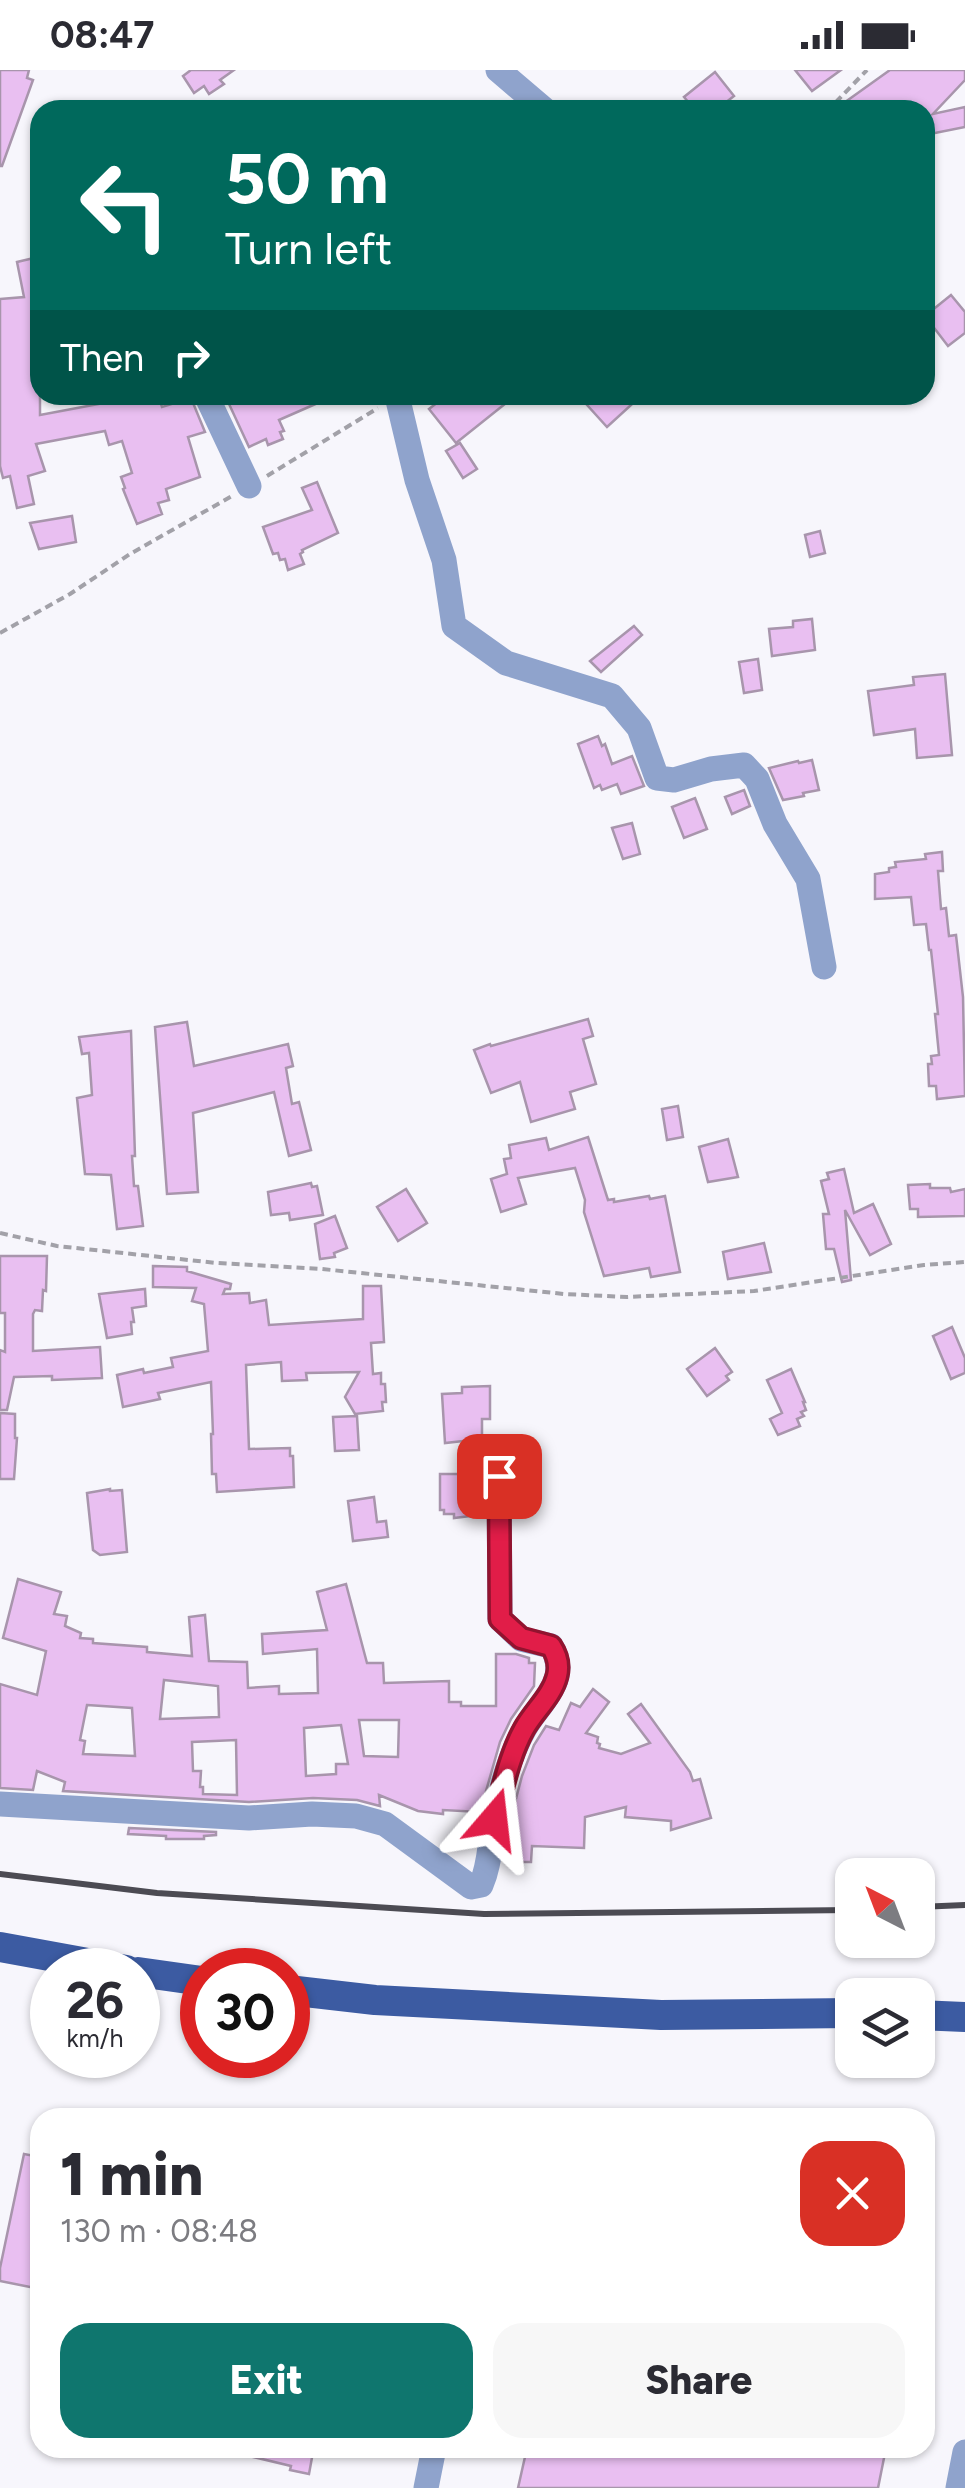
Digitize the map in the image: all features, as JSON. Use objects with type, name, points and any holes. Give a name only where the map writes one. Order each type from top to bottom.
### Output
[{"type":"main road","points":[[0,1947],[30,1952]]},
{"type":"main road","points":[[310,1992],[376,2000],[660,2015],[835,2013]]},
{"type":"main road","points":[[935,2017],[965,2018]]},
{"type":"street","points":[[498,70],[532,100]]},
{"type":"street","points":[[211,405],[249,486]]},
{"type":"street","points":[[398,405],[416,480],[444,560],[454,626],[506,664],[612,696],[638,728],[657,778],[674,780],[711,768],[744,765],[756,778],[775,824],[808,879],[824,968]]},
{"type":"street","points":[[0,1804],[249,1818],[356,1816],[384,1824],[471,1888],[480,1885],[488,1869],[494,1819],[512,1759],[524,1729],[547,1698],[558,1674],[558,1657],[551,1646],[521,1638],[500,1619],[499,1476]]},
{"type":"street","points":[[958,2488],[965,2452]]},
{"type":"street","points":[[426,2488],[432,2458]]},
{"type":"path","points":[[839,100],[867,70]]},
{"type":"path","points":[[0,634],[382,405]]},
{"type":"path","points":[[0,1232],[58,1246],[217,1264],[322,1269],[627,1297],[754,1291],[924,1264],[965,1262]]},
{"type":"building","points":[[0,70],[29,70],[27,78],[33,80],[2,166],[0,166]]},
{"type":"building","points":[[191,70],[234,70],[220,80],[224,84],[209,94],[204,86],[194,93],[183,76]]},
{"type":"building","points":[[795,70],[841,70],[812,91]]},
{"type":"building","points":[[890,70],[965,70],[965,80],[935,112],[935,100],[848,100]]},
{"type":"building","points":[[715,72],[734,96],[729,100],[684,97]]},
{"type":"building","points":[[965,107],[965,127],[935,133],[935,114]]},
{"type":"building","points":[[30,259],[30,405],[40,405],[40,415],[93,405],[194,405],[205,432],[188,437],[200,477],[166,489],[169,500],[158,503],[162,514],[137,524],[123,489],[121,477],[132,473],[122,441],[109,445],[105,431],[36,444],[45,471],[28,476],[34,504],[17,508],[10,476],[3,478],[0,466],[0,299],[24,297],[17,262]]},
{"type":"building","points":[[951,295],[965,312],[965,333],[948,346],[935,329],[935,308]]},
{"type":"building","points":[[229,405],[313,405],[279,420],[283,439],[268,445],[266,439],[249,447]]},
{"type":"building","points":[[434,405],[504,405],[456,443],[429,409]]},
{"type":"building","points":[[587,405],[631,405],[607,427]]},
{"type":"building","points":[[460,443],[477,469],[463,478],[446,451]]},
{"type":"building","points":[[317,482],[338,533],[302,550],[304,564],[288,570],[285,559],[273,554],[263,527],[312,510],[302,488]]},
{"type":"building","points":[[72,516],[76,542],[39,549],[30,523]]},
{"type":"building","points":[[820,531],[825,553],[810,557],[805,535]]},
{"type":"building","points":[[812,619],[815,650],[772,656],[769,629],[793,627],[793,621]]},
{"type":"building","points":[[634,626],[642,635],[601,672],[590,661]]},
{"type":"building","points":[[758,659],[762,690],[744,693],[739,662]]},
{"type":"building","points":[[945,674],[952,755],[917,758],[915,729],[874,735],[868,691],[914,685],[913,677]]},
{"type":"building","points":[[598,736],[612,764],[632,756],[644,786],[621,794],[617,784],[602,790],[600,785],[594,788],[578,744]]},
{"type":"building","points":[[812,760],[819,790],[783,800],[769,768]]},
{"type":"building","points":[[744,790],[750,806],[732,814],[725,797]]},
{"type":"building","points":[[695,798],[707,829],[684,838],[672,807]]},
{"type":"building","points":[[632,823],[640,854],[623,859],[612,828]]},
{"type":"building","points":[[942,852],[943,871],[938,871],[941,909],[946,908],[949,936],[956,935],[963,997],[965,1096],[937,1099],[936,1086],[929,1086],[928,1064],[932,1064],[931,1056],[939,1055],[938,1014],[926,924],[914,925],[911,897],[875,899],[875,874],[889,872],[889,868],[896,867],[895,862],[926,859],[925,854]]},
{"type":"building","points":[[588,1019],[593,1036],[583,1039],[596,1084],[570,1092],[575,1109],[531,1122],[520,1082],[491,1093],[474,1050]]},
{"type":"building","points":[[187,1022],[194,1066],[288,1044],[293,1066],[286,1068],[292,1104],[299,1102],[311,1150],[289,1156],[274,1092],[193,1113],[198,1192],[167,1194],[155,1027]]},
{"type":"building","points":[[131,1031],[132,1156],[143,1226],[117,1229],[111,1175],[85,1174],[77,1098],[92,1095],[89,1053],[82,1054],[79,1037]]},
{"type":"building","points":[[678,1106],[683,1137],[667,1140],[662,1109]]},
{"type":"building","points":[[588,1137],[608,1200],[665,1196],[680,1272],[651,1277],[649,1268],[604,1276],[575,1168],[518,1178],[526,1204],[501,1212],[491,1179],[507,1174],[504,1159],[511,1158],[509,1145],[546,1138],[549,1150]]},
{"type":"building","points":[[728,1139],[738,1177],[708,1182],[699,1147]]},
{"type":"building","points":[[844,1169],[854,1213],[873,1204],[891,1244],[870,1255],[845,1210],[851,1280],[842,1282],[834,1249],[826,1249],[823,1214],[829,1214],[821,1181],[829,1179],[827,1173]]},
{"type":"building","points":[[311,1183],[312,1187],[317,1186],[323,1215],[290,1220],[289,1213],[271,1215],[268,1192]]},
{"type":"building","points":[[930,1184],[930,1188],[950,1188],[951,1192],[965,1189],[965,1216],[918,1217],[918,1209],[910,1209],[908,1185]]},
{"type":"building","points":[[406,1189],[427,1223],[398,1241],[377,1207]]},
{"type":"building","points":[[335,1216],[347,1248],[334,1253],[335,1257],[320,1259],[315,1224]]},
{"type":"building","points":[[764,1243],[771,1272],[728,1279],[723,1252]]},
{"type":"building","points":[[0,1256],[47,1256],[42,1311],[35,1310],[33,1314],[33,1351],[100,1347],[102,1378],[14,1377],[7,1410],[0,1410],[0,1350],[5,1352],[5,1313],[0,1313]]},
{"type":"building","points":[[153,1266],[187,1267],[187,1271],[231,1284],[223,1294],[249,1293],[250,1303],[266,1300],[269,1325],[363,1319],[363,1286],[381,1286],[384,1342],[371,1343],[373,1374],[381,1373],[381,1384],[385,1384],[383,1411],[355,1414],[345,1397],[359,1372],[306,1373],[307,1380],[282,1381],[281,1362],[246,1365],[249,1449],[290,1448],[294,1487],[217,1492],[216,1474],[212,1474],[211,1382],[158,1393],[160,1399],[123,1407],[117,1375],[173,1367],[171,1358],[208,1351],[204,1304],[192,1301],[196,1288],[153,1287]]},
{"type":"building","points":[[145,1289],[146,1306],[132,1308],[132,1334],[107,1338],[99,1294]]},
{"type":"building","points":[[952,1327],[965,1358],[965,1373],[951,1379],[933,1336]]},
{"type":"building","points":[[715,1348],[732,1372],[726,1376],[729,1380],[707,1396],[687,1369]]},
{"type":"building","points":[[791,1369],[806,1410],[797,1419],[800,1426],[778,1435],[770,1419],[782,1413],[767,1380]]},
{"type":"building","points":[[490,1386],[490,1419],[482,1419],[482,1439],[445,1443],[442,1394],[462,1393],[462,1387]]},
{"type":"building","points":[[0,1413],[15,1414],[14,1479],[0,1479]]},
{"type":"building","points":[[357,1416],[359,1450],[335,1451],[333,1417]]},
{"type":"building","points":[[440,1474],[479,1477],[479,1515],[454,1518],[454,1514],[440,1510]]},
{"type":"building","points":[[122,1490],[127,1552],[100,1555],[93,1550],[87,1493]]},
{"type":"building","points":[[374,1497],[377,1522],[386,1521],[388,1537],[353,1541],[348,1501]]},
{"type":"building","points":[[18,1579],[61,1592],[54,1614],[67,1616],[65,1626],[81,1633],[80,1638],[93,1639],[93,1643],[147,1647],[147,1652],[192,1656],[189,1617],[205,1615],[209,1661],[247,1662],[248,1688],[279,1686],[279,1694],[318,1693],[317,1649],[263,1654],[262,1634],[327,1630],[317,1592],[346,1584],[367,1663],[383,1663],[384,1683],[449,1681],[449,1702],[496,1706],[496,1654],[516,1654],[535,1663],[534,1686],[500,1742],[480,1812],[418,1811],[379,1795],[380,1806],[357,1800],[249,1802],[63,1791],[65,1782],[37,1771],[33,1790],[0,1788],[0,1684],[37,1695],[46,1651],[3,1638]],"holes":[[[164,1680],[218,1686],[219,1717],[160,1719]],[[87,1705],[132,1708],[135,1756],[83,1754],[85,1741],[80,1740]],[[359,1720],[399,1720],[398,1757],[364,1756]],[[341,1725],[348,1764],[336,1764],[336,1774],[306,1776],[304,1728]],[[236,1740],[237,1795],[203,1794],[201,1771],[193,1771],[192,1742]]]},
{"type":"building","points":[[593,1689],[609,1702],[586,1733],[598,1737],[599,1748],[621,1754],[650,1743],[628,1714],[641,1704],[693,1781],[700,1779],[711,1818],[671,1830],[671,1821],[625,1817],[626,1807],[585,1817],[584,1848],[532,1846],[531,1862],[508,1862],[513,1810],[534,1745],[546,1726],[559,1730],[571,1703],[580,1707]]},
{"type":"building","points":[[129,1828],[216,1835],[204,1839],[166,1839],[128,1834]]},
{"type":"building","points":[[24,2154],[30,2155],[30,2287],[0,2281]]},
{"type":"building","points":[[258,2458],[312,2458],[309,2474],[290,2470],[291,2466]]},
{"type":"building","points":[[525,2458],[884,2458],[878,2488],[518,2488]]},
{"type":"railway","points":[[0,1874],[157,1893],[484,1914],[835,1910]]},
{"type":"railway","points":[[935,1906],[965,1905]]},
{"type":"route","points":[[494,1819],[524,1729],[547,1698],[558,1674],[558,1657],[551,1646],[521,1638],[500,1619],[499,1476]]}]
